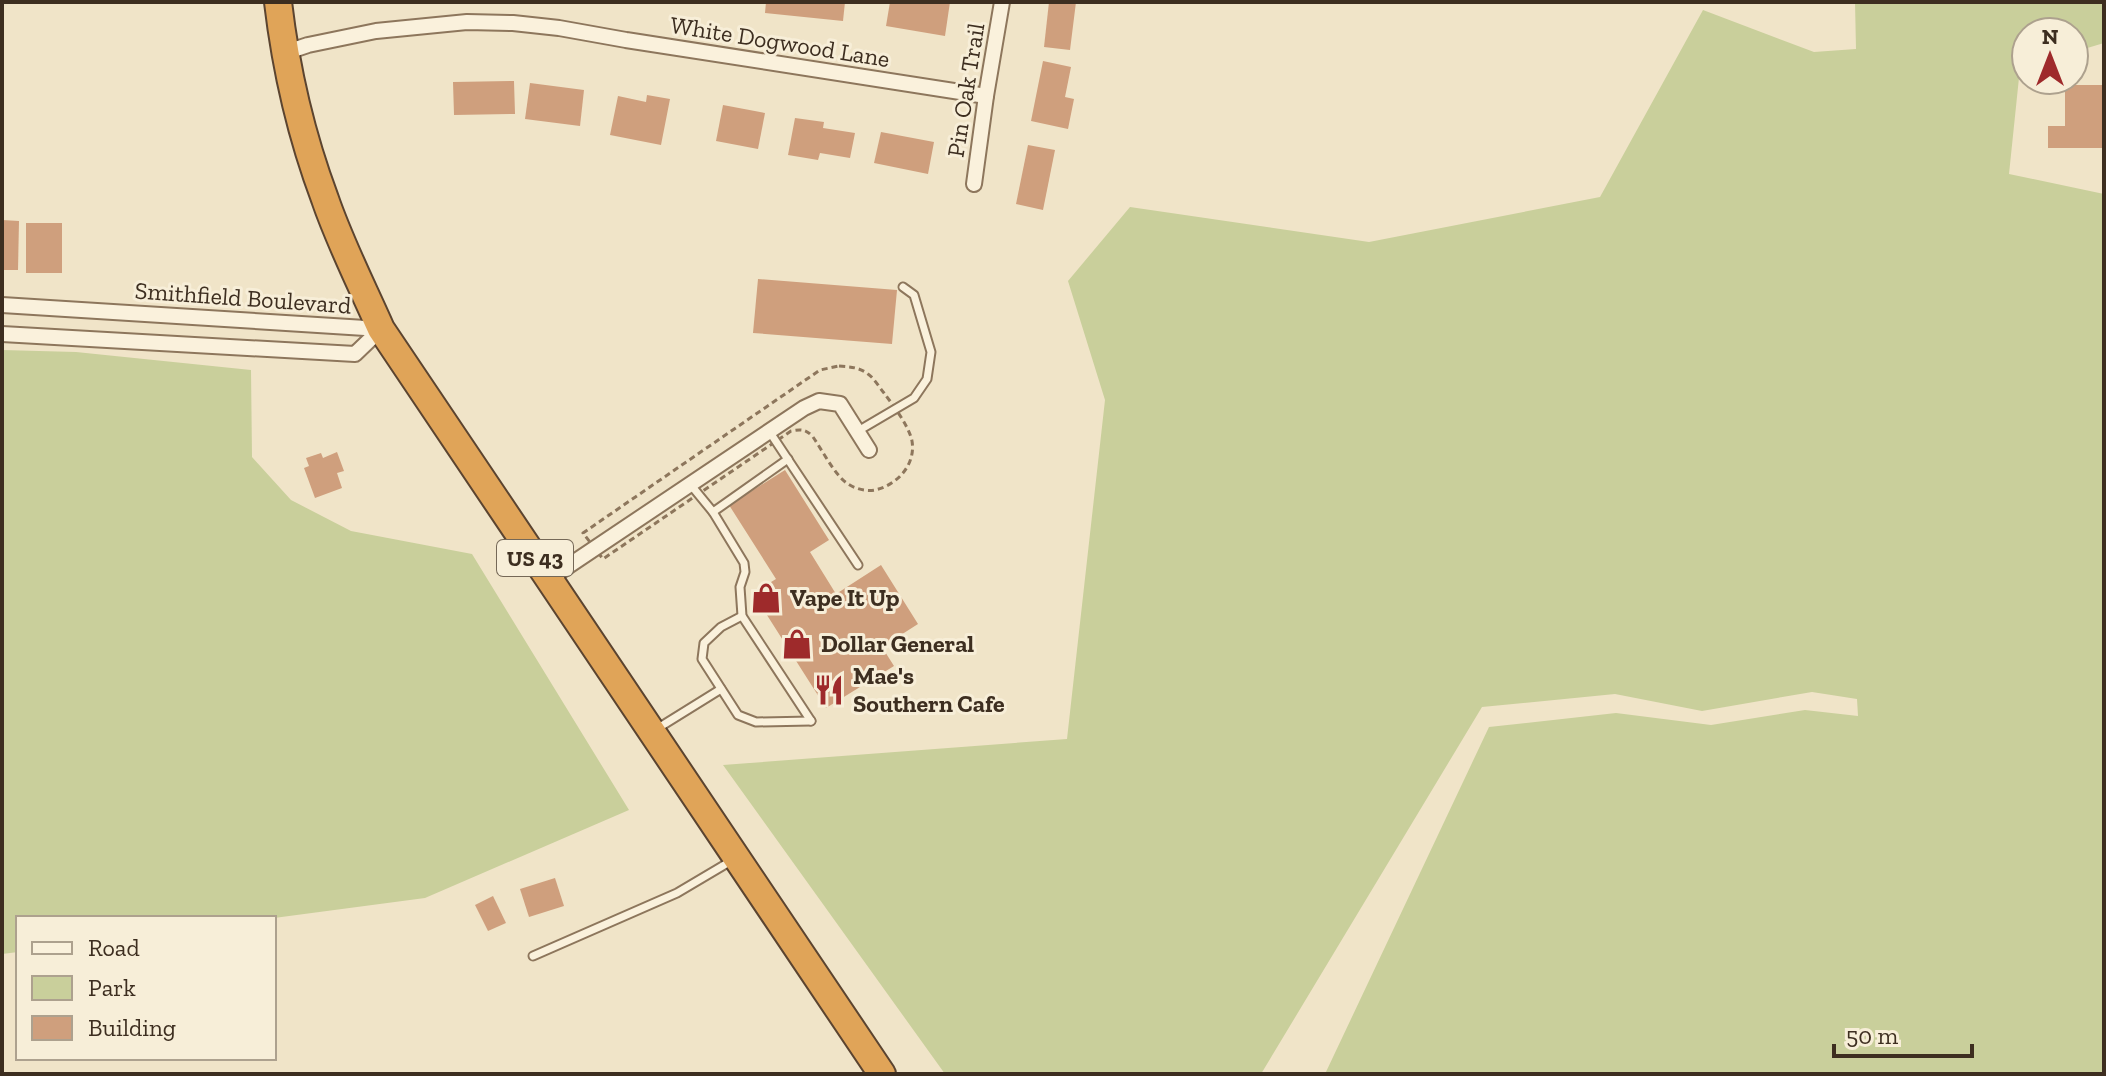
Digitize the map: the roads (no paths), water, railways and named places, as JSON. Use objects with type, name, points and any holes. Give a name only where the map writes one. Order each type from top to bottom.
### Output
[{"type":"highway","name":"US 43","points":[[278,2],[284,53],[302,129],[325,201],[381,329],[882,1074]]},
{"type":"street","name":"Pin Oak Trail","points":[[974,184],[1002,2]]},
{"type":"street","name":"White Dogwood Lane","points":[[284,53],[376,31],[467,22],[513,23],[986,96]]},
{"type":"street","name":"Smithfield Boulevard","points":[[2,305],[381,329]]},
{"type":"street","name":"Smithfield Boulevard","points":[[2,334],[355,354],[381,329]]},
{"type":"street","points":[[549,579],[769,431],[819,401],[840,404],[869,450]]},
{"type":"lane","points":[[858,431],[914,398],[927,379],[931,352],[914,295],[903,287]]},
{"type":"lane","points":[[769,431],[858,565]]},
{"type":"lane","points":[[713,512],[788,459]]},
{"type":"lane","points":[[690,484],[713,512],[744,563],[745,572],[740,587],[742,616],[811,721],[756,722],[738,715],[702,659],[704,643],[721,627],[742,616]]},
{"type":"lane","points":[[652,732],[721,689]]},
{"type":"lane","points":[[533,956],[677,893],[737,858]]},
{"type":"place","name":"Vape It Up","points":[[766,598]]},
{"type":"place","name":"Dollar General","points":[[797,644]]},
{"type":"place","name":"Mae's Southern Cafe","points":[[829,690]]}]
